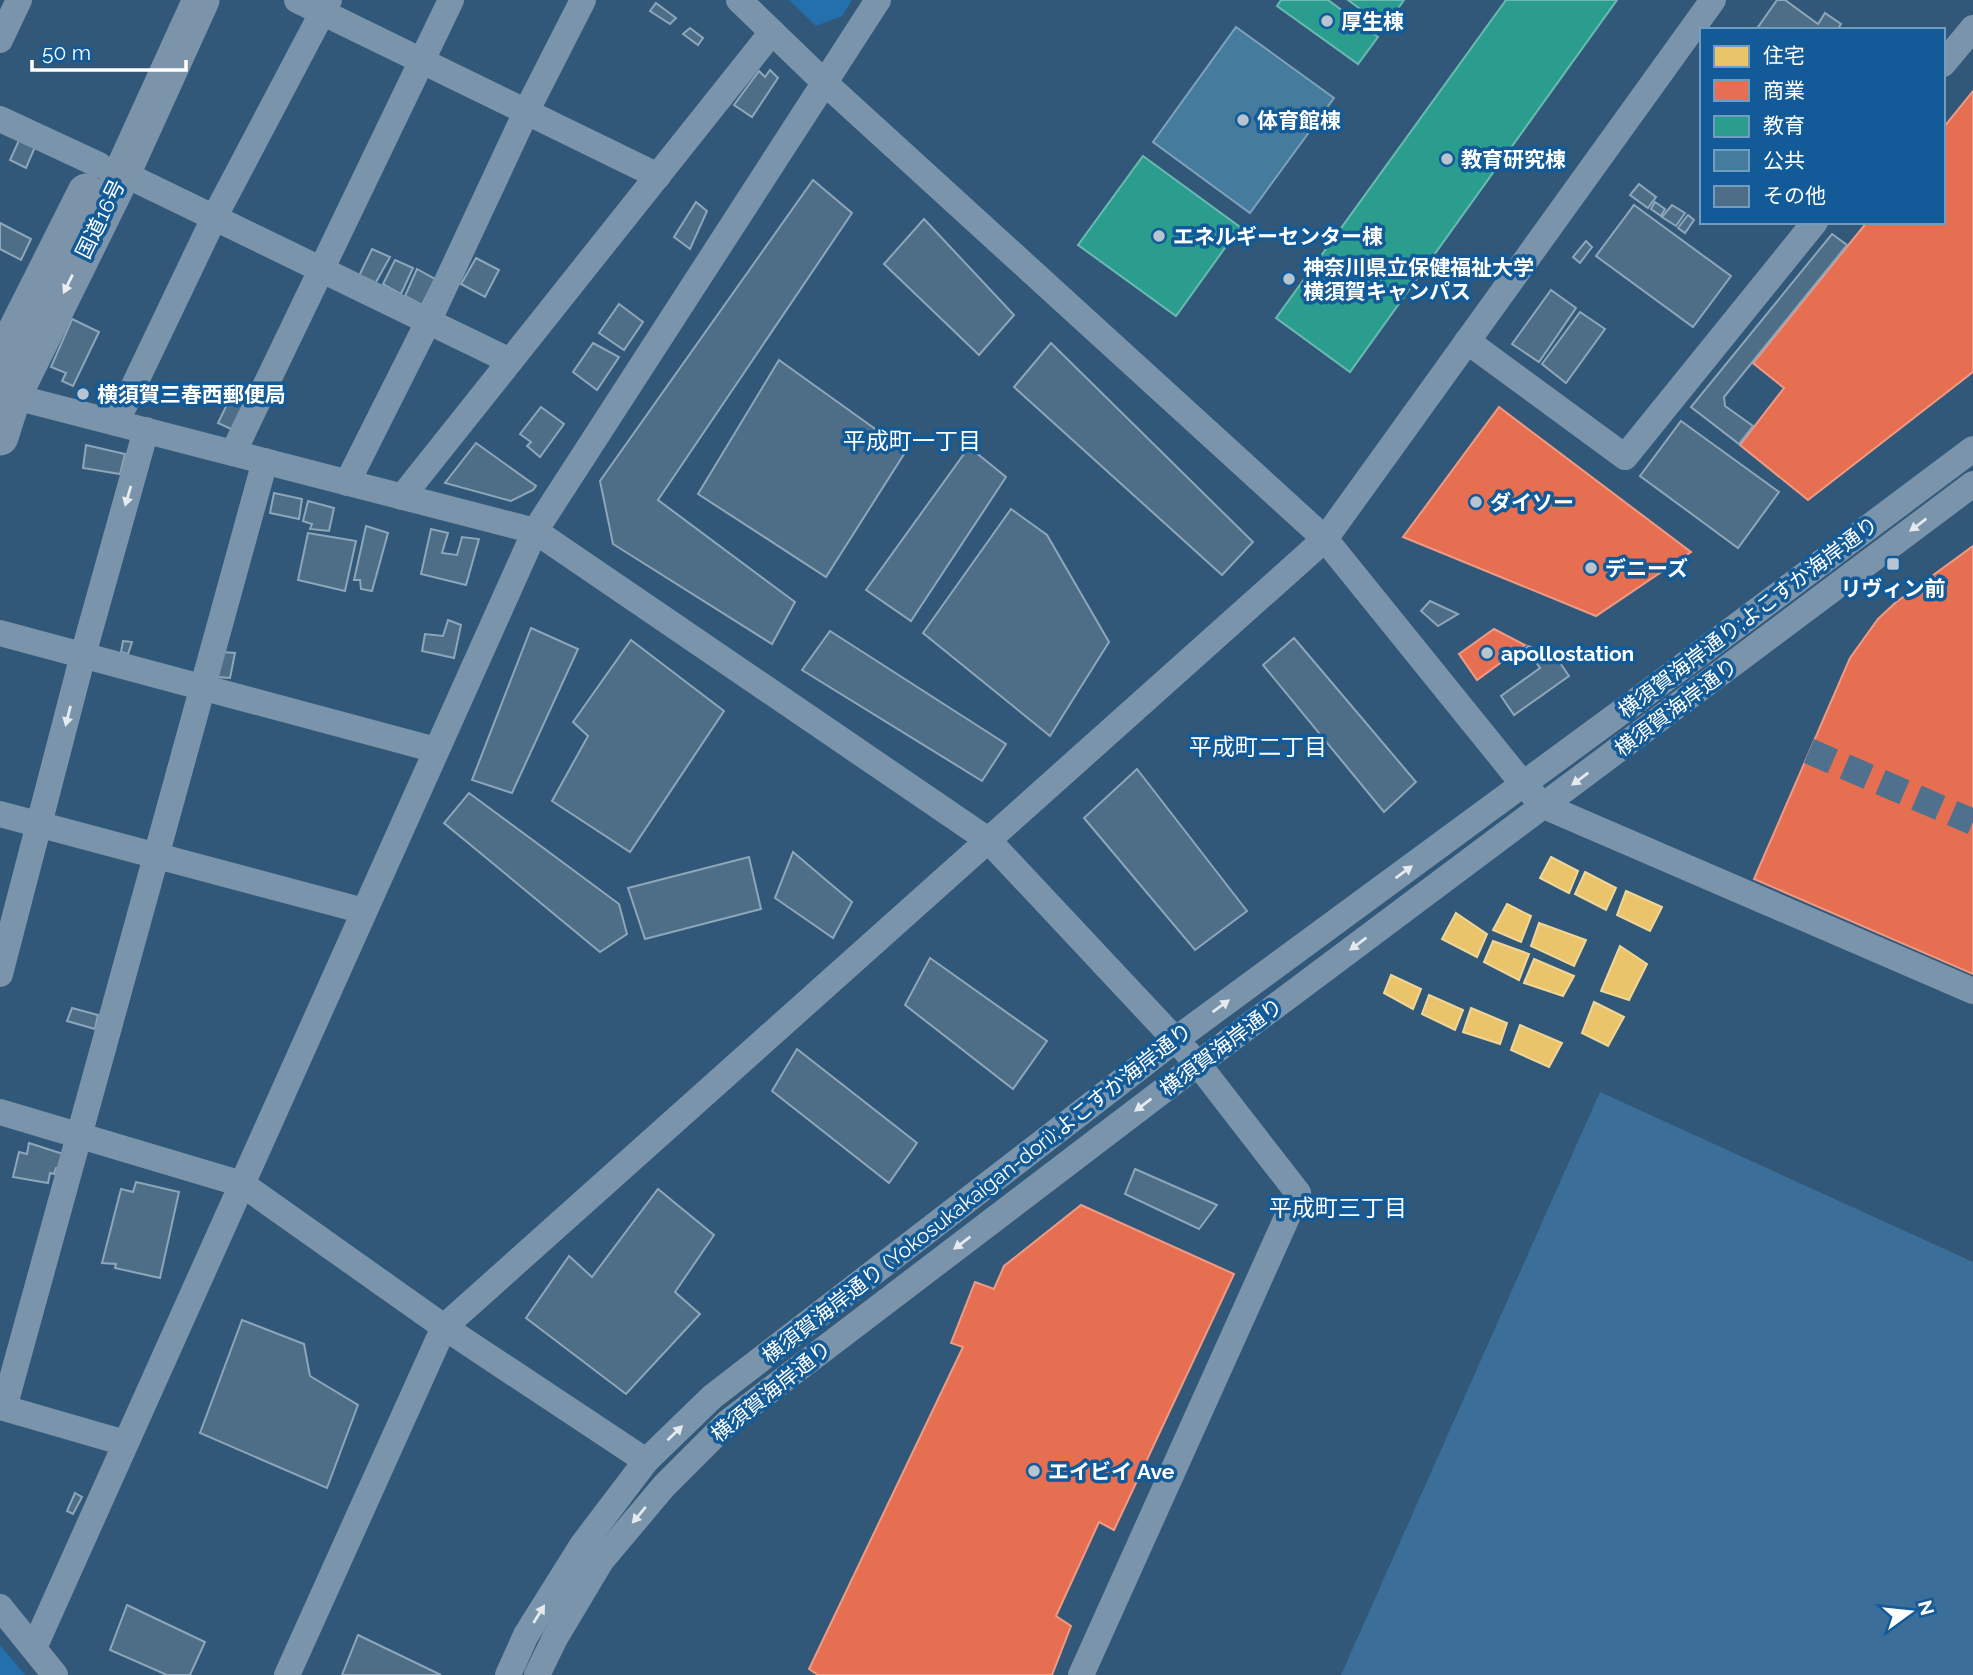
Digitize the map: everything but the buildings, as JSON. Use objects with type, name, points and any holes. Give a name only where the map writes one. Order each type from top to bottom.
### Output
[{"type":"highway","name":"国道16号","points":[[0,437],[7,394],[110,169],[175,0]]},
{"type":"highway","name":"国道16号","points":[[0,363],[110,169],[201,0]]},
{"type":"street","points":[[0,40],[19,0]]},
{"type":"street","points":[[297,0],[326,6],[421,61],[527,110],[658,176]]},
{"type":"street","points":[[233,453],[323,271],[451,0]]},
{"type":"street","points":[[347,483],[583,0]]},
{"type":"street","points":[[739,0],[825,83],[1325,539],[1523,785],[1544,806],[1973,991]]},
{"type":"street","points":[[34,1648],[535,531],[878,0]]},
{"type":"street","points":[[287,1675],[444,1327],[1325,539],[1713,0]]},
{"type":"street","points":[[116,423],[215,218],[326,6]]},
{"type":"street","points":[[1945,62],[1973,28]]},
{"type":"street","points":[[402,497],[772,32]]},
{"type":"street","points":[[0,119],[215,218],[510,362]]},
{"type":"street","points":[[1466,341],[1625,457],[1813,224]]},
{"type":"street","points":[[7,394],[535,531],[988,840],[1198,1064],[1298,1193],[1081,1675]]},
{"type":"street","points":[[0,974],[83,655],[146,430]]},
{"type":"street","name":"横須賀海岸通り;よこすか海岸通り","points":[[1523,785],[1973,450]]},
{"type":"street","points":[[125,1443],[1,1411],[80,1136],[265,461]]},
{"type":"street","name":"横須賀海岸通り","points":[[537,1675],[555,1638],[601,1561],[664,1486],[728,1422],[1198,1064],[1973,484]]},
{"type":"street","points":[[0,633],[436,750]]},
{"type":"street","name":"横須賀海岸通り (Yokosukakaigan-dori);よこすか海岸通り","points":[[508,1675],[527,1635],[583,1544],[646,1461],[712,1397],[1175,1040],[1523,785]]},
{"type":"street","points":[[0,814],[364,911]]},
{"type":"street","points":[[0,1112],[242,1184],[444,1327],[646,1461]]},
{"type":"street","points":[[0,1607],[55,1675]]},
{"type":"shaded area","points":[[789,0],[852,0],[842,16],[816,26]]},
{"type":"shaded area","points":[[1600,1092],[1973,1262],[1973,1675],[1341,1675]]},
{"type":"shaded area","points":[[0,1645],[25,1675],[0,1675]]},
{"type":"tunnel","points":[[1809,751],[1973,822]]},
{"type":"place","name":"厚生棟","points":[[1327,21]]},
{"type":"place","name":"体育館棟","points":[[1243,120]]},
{"type":"place","name":"教育研究棟","points":[[1447,159]]},
{"type":"place","name":"エネルギーセンター棟","points":[[1159,236]]},
{"type":"place","name":"神奈川県立保健福祉大学 横須賀キャンパス","points":[[1289,279]]},
{"type":"place","name":"横須賀三春西郵便局","points":[[83,394]]},
{"type":"place","name":"ダイソー","points":[[1476,502]]},
{"type":"place","name":"リヴィン前","points":[[1893,564]]},
{"type":"place","name":"デニーズ","points":[[1591,568]]},
{"type":"place","name":"apollostation","points":[[1487,653]]},
{"type":"place","name":"エイビイ Ave","points":[[1034,1471]]},
{"type":"district","name":"平成町一丁目","points":[[912,440]]},
{"type":"district","name":"平成町二丁目","points":[[1258,746]]},
{"type":"district","name":"平成町三丁目","points":[[1338,1207]]}]
